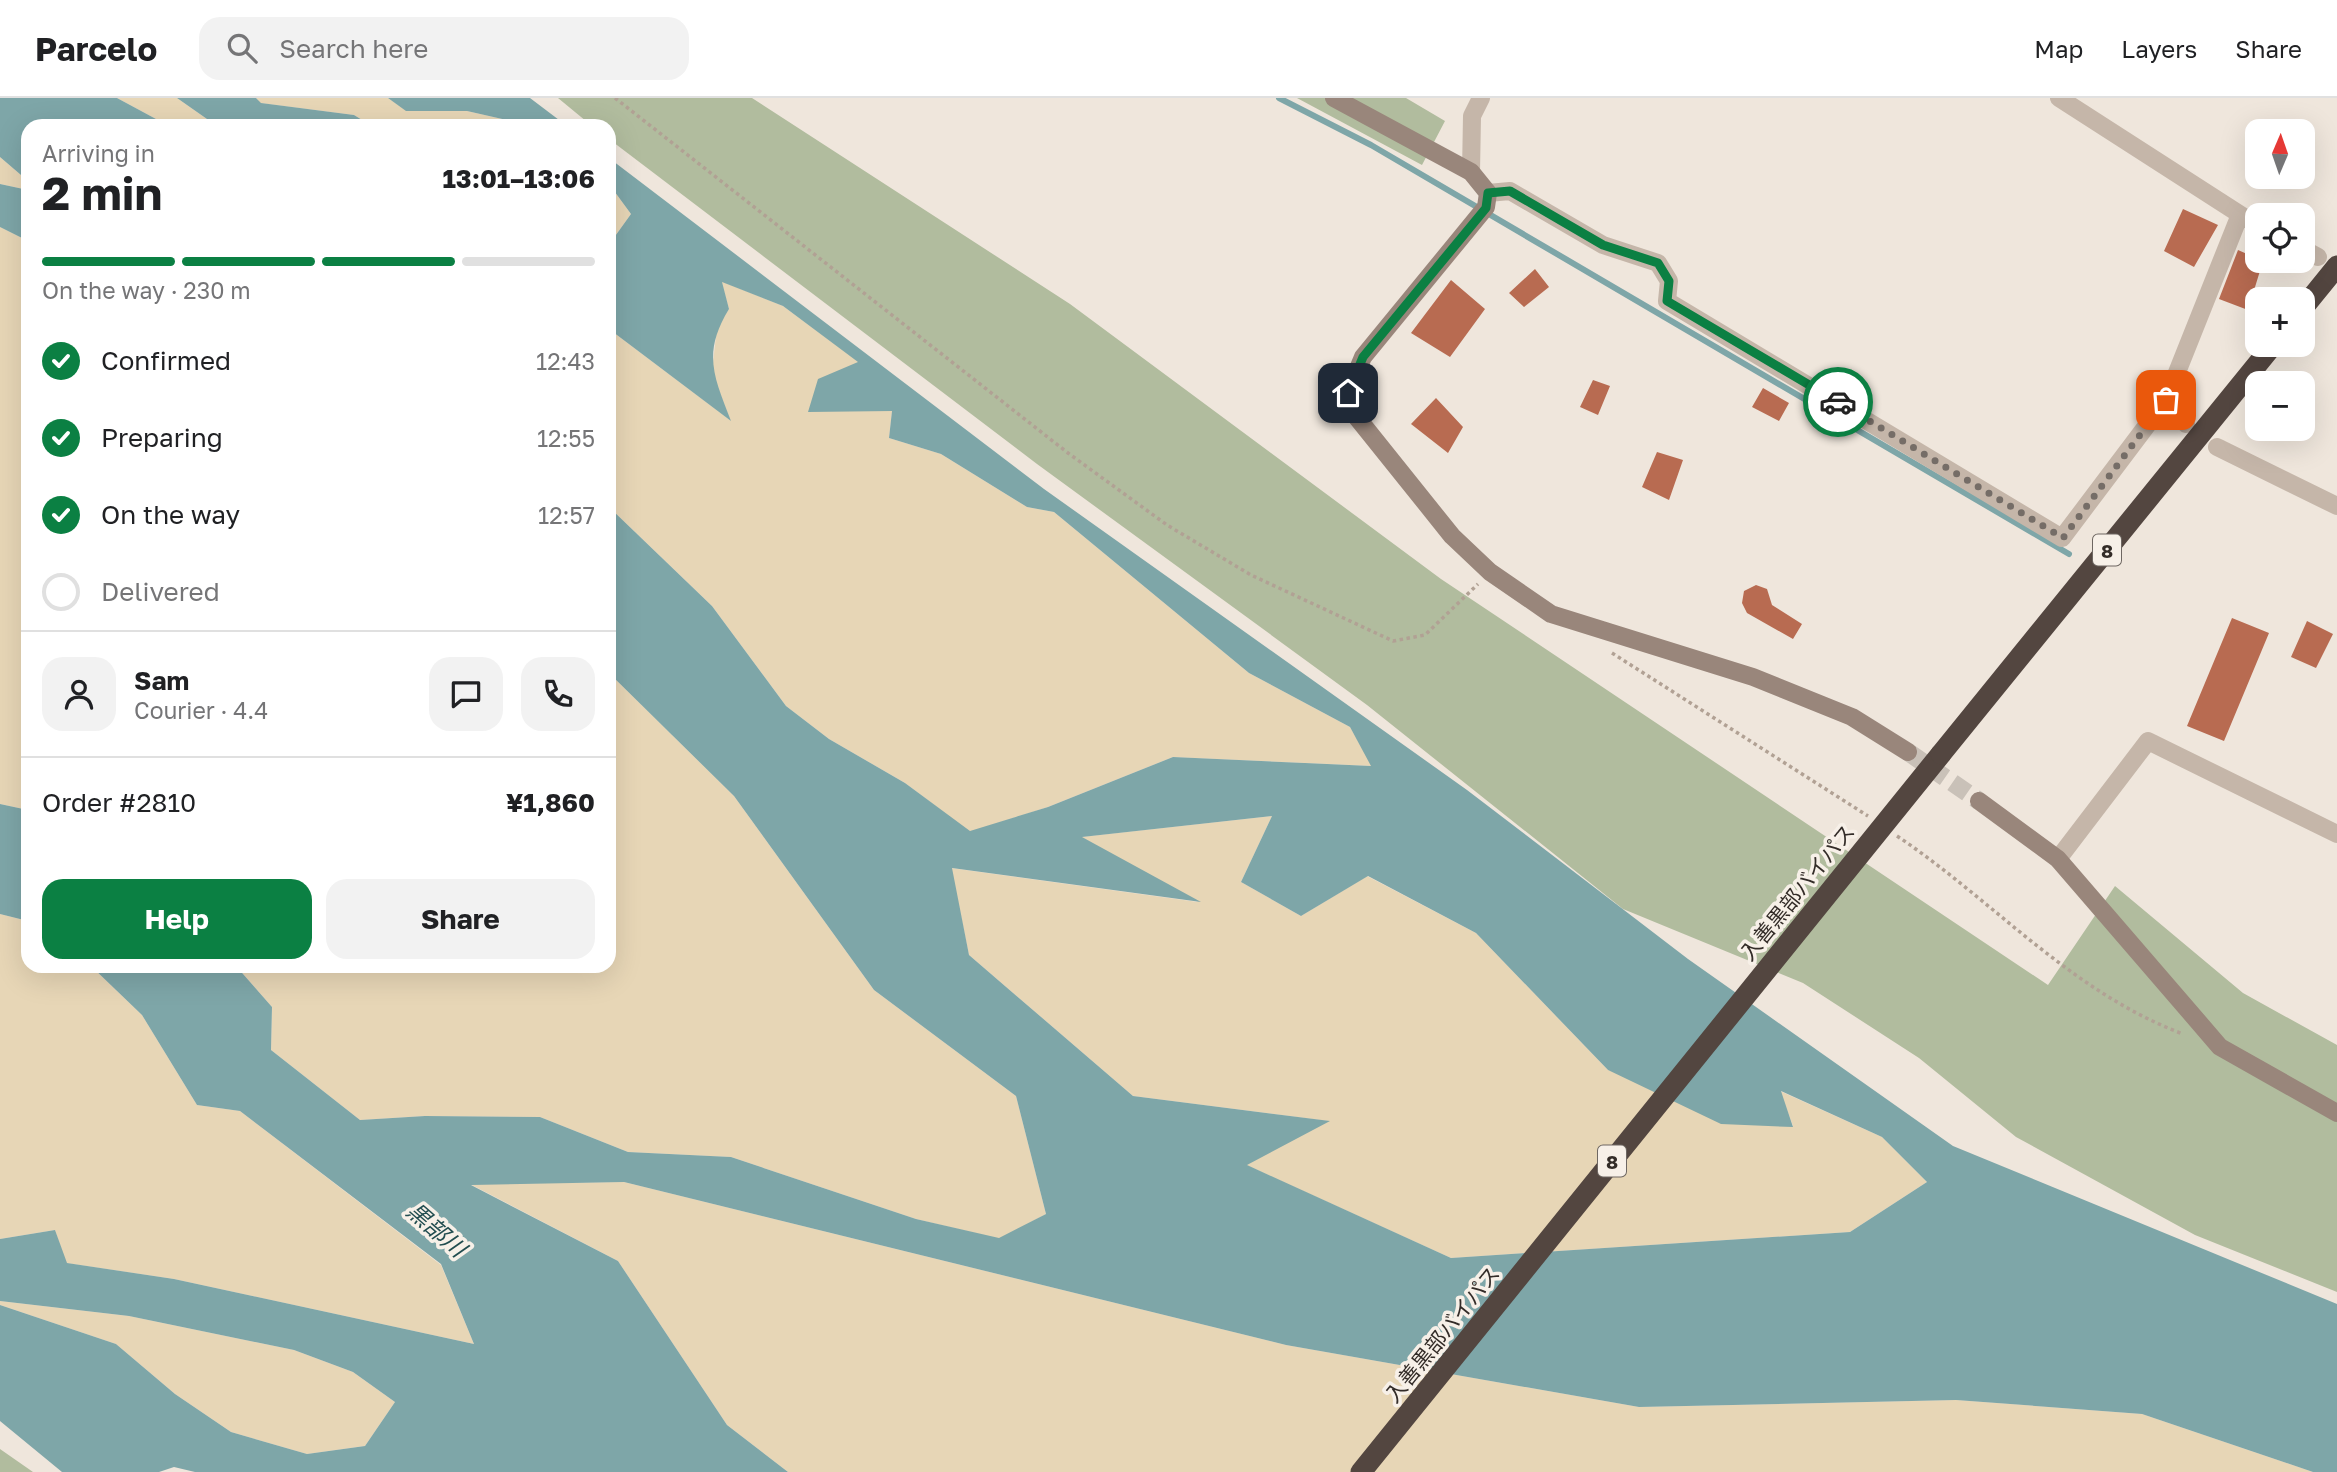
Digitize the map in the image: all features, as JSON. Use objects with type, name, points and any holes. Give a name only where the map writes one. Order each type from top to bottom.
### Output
[{"type":"highway","points":[[2310,287],[2319,257]]},
{"type":"highway","name":"入善黒部バイパス","points":[[1361,1472],[2263,357]]},
{"type":"street","points":[[1334,98],[1471,172],[1488,193],[1486,208],[1363,357],[1348,393],[1354,415],[1452,536],[1490,572],[1551,614],[1753,677],[1852,717],[1908,752]]},
{"type":"street","points":[[1471,172],[1472,116],[1482,98]]},
{"type":"street","points":[[2059,98],[2086,105],[2245,220]]},
{"type":"street","points":[[1488,193],[1510,191],[1603,245],[1658,263],[1669,281],[1667,301],[2063,538],[2166,400],[2239,217]]},
{"type":"street","points":[[2166,400],[2186,424]]},
{"type":"street","points":[[2217,447],[2337,506]]},
{"type":"street","points":[[2059,859],[2148,741],[2337,834]]},
{"type":"street","points":[[1979,801],[2059,859],[2220,1047],[2337,1113]]},
{"type":"path","points":[[615,98],[1068,453],[1167,525],[1251,575],[1394,641],[1425,635],[1490,572]]},
{"type":"green space","points":[[558,98],[752,98],[1070,304],[1441,579],[2048,985],[2115,886],[2243,993],[2337,1045],[2337,1292],[2195,1235],[2016,1137],[1919,1058],[1803,983],[1623,909],[1367,705],[1037,464],[616,144],[616,119],[584,119]]},
{"type":"green space","points":[[1297,98],[1406,98],[1445,121],[1422,165]]},
{"type":"green space","points":[[0,1449],[33,1472],[0,1472]]},
{"type":"sand","points":[[117,98],[177,98],[207,119],[156,119]]},
{"type":"sand","points":[[256,98],[388,98],[407,111],[467,111],[503,119],[361,119],[354,115],[260,103]]},
{"type":"sand","points":[[0,157],[21,175],[21,188],[0,184]]},
{"type":"sand","points":[[616,194],[631,214],[616,235]]},
{"type":"sand","points":[[0,227],[21,238],[21,808],[0,804]]},
{"type":"sand","points":[[721,281],[783,306],[859,362],[892,411],[889,438],[941,454],[1027,507],[1054,512],[1249,673],[1350,727],[1372,766],[1173,757],[1048,807],[970,832],[905,783],[829,739],[786,706],[712,606],[616,514],[616,334],[730,420],[712,372],[717,327],[729,309]]},
{"type":"sand","points":[[616,680],[734,796],[874,990],[1016,1096],[1046,1214],[1000,1239],[916,1219],[731,1157],[628,1152],[540,1117],[425,1116],[360,1120],[271,1050],[272,1007],[242,973],[616,973]]},
{"type":"sand","points":[[1272,816],[1241,882],[1301,916],[1367,876],[1476,933],[1608,1070],[1793,1126],[1780,1091],[1882,1137],[1927,1182],[1850,1232],[1451,1258],[1246,1165],[1328,1121],[1133,1096],[969,955],[951,868],[1198,902],[1081,837]]},
{"type":"sand","points":[[0,914],[21,919],[21,973],[98,973],[142,1015],[197,1105],[240,1111],[441,1265],[474,1344],[174,1279],[66,1263],[55,1230],[0,1239]]},
{"type":"sand","points":[[624,1182],[1286,1345],[1639,1407],[1956,1400],[2142,1414],[2313,1472],[788,1472],[727,1425],[618,1261],[470,1184]]},
{"type":"sand","points":[[0,1301],[129,1316],[294,1350],[353,1372],[395,1402],[365,1446],[307,1454],[231,1432],[175,1394],[116,1344],[0,1305]]},
{"type":"water","points":[[0,98],[117,98],[156,119],[21,119],[21,175],[0,157]]},
{"type":"water","points":[[177,98],[256,98],[261,103],[354,115],[361,119],[207,119]]},
{"type":"water","points":[[388,98],[530,98],[558,119],[503,119],[467,111],[406,111]]},
{"type":"water","name":"黒部川","points":[[616,163],[1044,489],[1467,790],[1688,959],[1953,1146],[2337,1304],[2337,1472],[2313,1472],[2142,1414],[1956,1400],[1639,1407],[1286,1345],[624,1182],[471,1185],[618,1261],[727,1425],[788,1472],[195,1472],[174,1467],[159,1472],[62,1472],[0,1421],[0,1305],[116,1344],[175,1394],[231,1432],[307,1454],[365,1446],[395,1402],[353,1372],[294,1350],[129,1316],[0,1301],[0,1239],[55,1230],[67,1263],[174,1279],[474,1344],[441,1264],[240,1111],[197,1105],[142,1015],[98,973],[242,973],[272,1007],[271,1050],[360,1120],[425,1116],[540,1117],[628,1152],[731,1157],[916,1219],[999,1238],[1046,1214],[1016,1096],[874,990],[734,796],[616,680],[616,514],[712,606],[786,706],[829,739],[905,783],[970,831],[1048,807],[1173,757],[1371,766],[1350,727],[1249,673],[1054,512],[1027,507],[941,454],[889,438],[892,411],[808,412],[818,379],[858,362],[783,306],[722,282],[729,309],[713,352],[716,378],[731,421],[616,334],[616,235],[631,214],[616,194]],"holes":[[[1272,816],[1241,882],[1301,916],[1368,876],[1476,933],[1608,1070],[1721,1124],[1793,1127],[1781,1091],[1882,1137],[1927,1182],[1850,1232],[1451,1258],[1247,1165],[1330,1121],[1133,1096],[969,955],[952,868],[1201,902],[1082,837]]]},
{"type":"water","points":[[0,184],[21,188],[21,238],[0,227]]},
{"type":"water","points":[[0,804],[21,808],[21,919],[0,914]]},
{"type":"building","points":[[2183,209],[2218,225],[2194,267],[2164,251]]},
{"type":"building","points":[[2238,250],[2245,253],[2245,273],[2259,273],[2255,287],[2245,287],[2245,309],[2219,299]]},
{"type":"building","points":[[1535,269],[1549,287],[1524,307],[1509,293]]},
{"type":"building","points":[[1451,280],[1485,309],[1450,357],[1411,333]]},
{"type":"building","points":[[1593,380],[1610,386],[1598,415],[1580,407]]},
{"type":"building","points":[[1763,388],[1789,403],[1779,421],[1752,407]]},
{"type":"building","points":[[1436,398],[1463,427],[1448,453],[1411,424]]},
{"type":"building","points":[[1657,452],[1683,460],[1669,500],[1642,487]]},
{"type":"building","points":[[1756,585],[1767,589],[1772,605],[1802,624],[1793,639],[1747,613],[1742,603],[1744,591]]},
{"type":"building","points":[[2232,618],[2269,633],[2224,741],[2187,726]]},
{"type":"building","points":[[2307,621],[2333,634],[2316,668],[2291,657]]},
{"type":"waterway","points":[[1279,98],[1371,145],[2069,554]]},
{"type":"tunnel","points":[[1908,752],[1979,801]]},
{"type":"way so far","points":[[1838,402],[2063,538],[2091,504],[2166,400]]},
{"type":"route","points":[[1348,393],[1363,357],[1486,208],[1488,193],[1510,191],[1603,245],[1658,263],[1669,281],[1667,301],[1838,402]]}]
